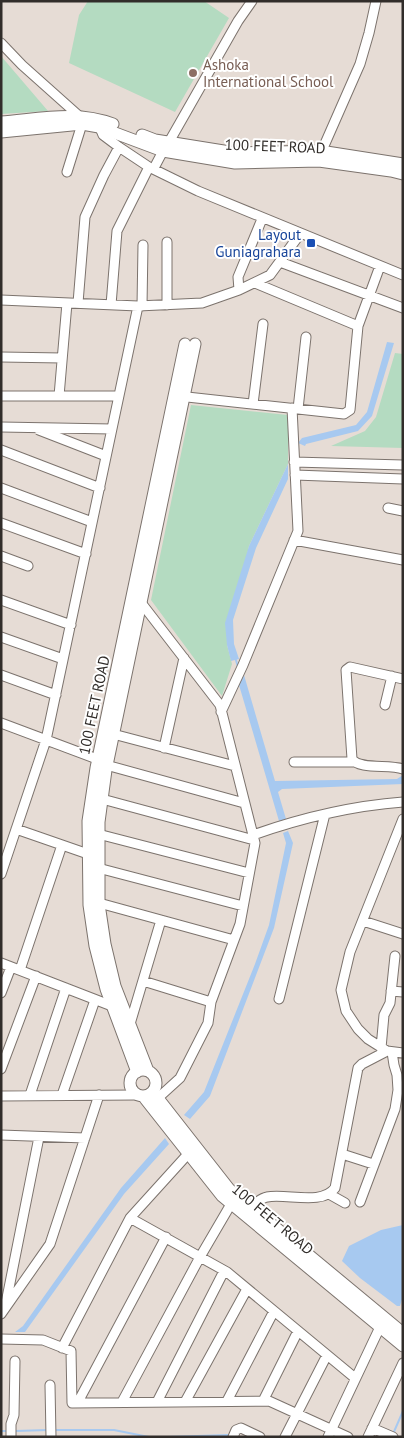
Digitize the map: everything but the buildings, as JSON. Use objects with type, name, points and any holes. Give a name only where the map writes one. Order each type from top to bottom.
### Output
[{"type":"main road","name":"100 FEET ROAD","points":[[1,122],[80,120],[98,122],[155,140],[166,147],[236,153],[320,156],[403,164]]},
{"type":"main road","name":"100 FEET ROAD","points":[[1,132],[80,120]]},
{"type":"main road","name":"100 FEET ROAD","points":[[320,156],[403,174]]},
{"type":"main road","name":"100 FEET ROAD","points":[[142,1071],[112,1006],[95,946],[89,905],[88,821],[102,762],[133,592],[190,344]]},
{"type":"main road","name":"100 FEET ROAD","points":[[142,1071],[130,1024],[115,986],[105,944],[99,903],[98,834],[102,799],[102,762],[113,734],[141,602],[179,396]]},
{"type":"main road","name":"100 FEET ROAD","points":[[148,1095],[157,1082],[154,1075],[142,1071],[133,1075],[130,1082],[132,1089],[148,1095],[192,1151],[222,1196],[403,1346]]},
{"type":"main road","name":"100 FEET ROAD","points":[[192,1151],[229,1189],[403,1333]]},
{"type":"street","points":[[111,305],[118,231],[151,167],[166,147],[238,21],[252,1]]},
{"type":"street","points":[[320,156],[360,64],[376,1]]},
{"type":"street","points":[[1,43],[80,120],[67,172]]},
{"type":"street","points":[[98,122],[103,135],[119,147],[151,167],[198,191],[262,219],[403,275]]},
{"type":"street","points":[[78,303],[85,217],[119,147]]},
{"type":"street","points":[[239,290],[238,277],[262,219]]},
{"type":"street","points":[[1,300],[140,306],[202,303],[239,290],[270,275],[300,234]]},
{"type":"street","points":[[167,242],[167,305]]},
{"type":"street","points":[[1,874],[46,740],[140,306],[143,245]]},
{"type":"street","points":[[280,262],[403,308]]},
{"type":"street","points":[[179,396],[344,414],[350,410],[358,326],[380,266]]},
{"type":"street","points":[[255,283],[358,326]]},
{"type":"street","points":[[59,396],[67,303]]},
{"type":"street","points":[[253,404],[263,324]]},
{"type":"street","points":[[221,712],[243,665],[298,531],[295,409],[306,337]]},
{"type":"street","points":[[1,357],[62,358]]},
{"type":"street","points":[[1,396],[119,396]]},
{"type":"street","points":[[1,427],[112,429]]},
{"type":"street","points":[[32,427],[106,456]]},
{"type":"street","points":[[1,450],[100,488]]},
{"type":"street","points":[[295,465],[403,465]]},
{"type":"street","points":[[295,465],[403,480]]},
{"type":"street","points":[[1,488],[92,522]]},
{"type":"street","points":[[388,508],[403,511]]},
{"type":"street","points":[[1,523],[86,554]]},
{"type":"street","points":[[294,540],[403,560]]},
{"type":"street","points":[[1,556],[28,566]]},
{"type":"street","points":[[1,1096],[148,1095],[180,1078],[208,1023],[211,1002],[240,924],[253,837],[220,705],[133,592]]},
{"type":"street","points":[[1,600],[71,625]]},
{"type":"street","points":[[1,636],[64,659]]},
{"type":"street","points":[[164,748],[184,658]]},
{"type":"street","points":[[353,762],[346,670],[350,667],[360,668],[403,679]]},
{"type":"street","points":[[1,675],[56,695]]},
{"type":"street","points":[[386,705],[392,676]]},
{"type":"street","points":[[1,723],[102,762],[244,802]]},
{"type":"street","points":[[113,734],[235,766]]},
{"type":"street","points":[[294,762],[353,762],[360,765],[403,769]]},
{"type":"street","points":[[102,799],[253,837],[284,824],[325,814],[364,806],[403,802]]},
{"type":"street","points":[[279,999],[325,814]]},
{"type":"street","points":[[403,819],[350,952],[341,990],[346,1011],[358,1029],[368,1039],[387,1051],[403,1053]]},
{"type":"street","points":[[16,829],[88,854]]},
{"type":"street","points":[[98,834],[249,873]]},
{"type":"street","points":[[1,993],[15,968],[62,845]]},
{"type":"street","points":[[98,868],[243,906]]},
{"type":"street","points":[[99,903],[234,940]]},
{"type":"street","points":[[130,1024],[161,920]]},
{"type":"street","points":[[362,921],[403,934]]},
{"type":"street","points":[[360,1202],[395,1110],[398,1090],[397,1075],[387,1051],[384,1013],[390,1003],[395,956]]},
{"type":"street","points":[[1,963],[112,1006]]},
{"type":"street","points":[[1,1069],[36,976]]},
{"type":"street","points":[[143,982],[211,1002]]},
{"type":"street","points":[[30,1096],[66,988]]},
{"type":"street","points":[[391,991],[403,992]]},
{"type":"street","points":[[62,1095],[95,1000]]},
{"type":"street","points":[[330,1194],[335,1188],[358,1068],[387,1051]]},
{"type":"street","points":[[3,1311],[50,1244],[99,1095]]},
{"type":"street","points":[[2,1138],[38,1136],[84,1138]]},
{"type":"street","points":[[3,1311],[38,1136]]},
{"type":"street","points":[[62,1348],[130,1218],[192,1151]]},
{"type":"street","points":[[342,1154],[373,1164]]},
{"type":"street","points":[[250,1207],[266,1197],[309,1197],[330,1194],[344,1203]]},
{"type":"street","points":[[122,1402],[200,1257],[231,1204]]},
{"type":"street","points":[[130,1218],[224,1271],[355,1378]]},
{"type":"street","points":[[78,1402],[166,1237]]},
{"type":"street","points":[[157,1402],[224,1271]]},
{"type":"street","points":[[185,1402],[247,1289]]},
{"type":"street","points":[[227,1401],[274,1311]]},
{"type":"street","points":[[329,1433],[380,1328]]},
{"type":"street","points":[[263,1401],[298,1331]]},
{"type":"street","points":[[1,1339],[43,1340],[71,1351],[72,1403],[269,1401],[297,1414],[329,1433],[348,1437]]},
{"type":"street","points":[[285,1437],[327,1354]]},
{"type":"street","points":[[11,1433],[14,1415],[15,1361]]},
{"type":"street","points":[[393,1437],[370,1432],[403,1363]]},
{"type":"street","points":[[50,1385],[50,1432]]},
{"type":"street","points":[[233,1437],[236,1430],[241,1428],[260,1437]]},
{"type":"green space","points":[[88,1],[204,1],[229,18],[175,112],[69,63],[79,15]]},
{"type":"green space","points":[[1,56],[48,111],[1,114]]},
{"type":"green space","points":[[395,353],[403,354],[403,448],[331,446],[365,431],[376,417]]},
{"type":"green space","points":[[191,405],[288,415],[288,464],[249,546],[227,645],[232,664],[222,696],[151,600]]},
{"type":"water","points":[[387,342],[394,343],[372,416],[358,431],[306,444],[305,446],[298,443],[302,438],[356,425],[367,412]]},
{"type":"water","points":[[288,464],[288,479],[256,548],[233,620],[234,644],[239,659],[231,661],[225,623],[249,546]]},
{"type":"water","points":[[244,675],[275,781],[397,779],[403,775],[403,784],[282,789],[278,792],[286,819],[279,821],[239,685]]},
{"type":"water","points":[[288,831],[293,843],[274,928],[210,1096],[190,1119],[184,1115],[204,1092],[269,925],[286,843],[283,833]]},
{"type":"water","points":[[165,1138],[169,1144],[124,1194],[25,1332],[15,1332],[23,1326],[121,1188]]},
{"type":"water","points":[[403,1225],[403,1296],[400,1306],[397,1306],[360,1278],[342,1261],[349,1246],[381,1230]]},
{"type":"waterway","points":[[235,657],[238,667]]},
{"type":"waterway","points":[[393,1434],[403,1411]]},
{"type":"waterway","points":[[15,1431],[48,1430]]},
{"type":"waterway","points":[[55,1430],[114,1430],[149,1437]]},
{"type":"waterway","points":[[1,1431],[8,1431]]},
{"type":"waterway","points":[[167,1437],[228,1435]]},
{"type":"place","name":"Ashoka International School","points":[[193,73]]},
{"type":"place","name":"Layout Guniagrahara","points":[[311,243]]}]
